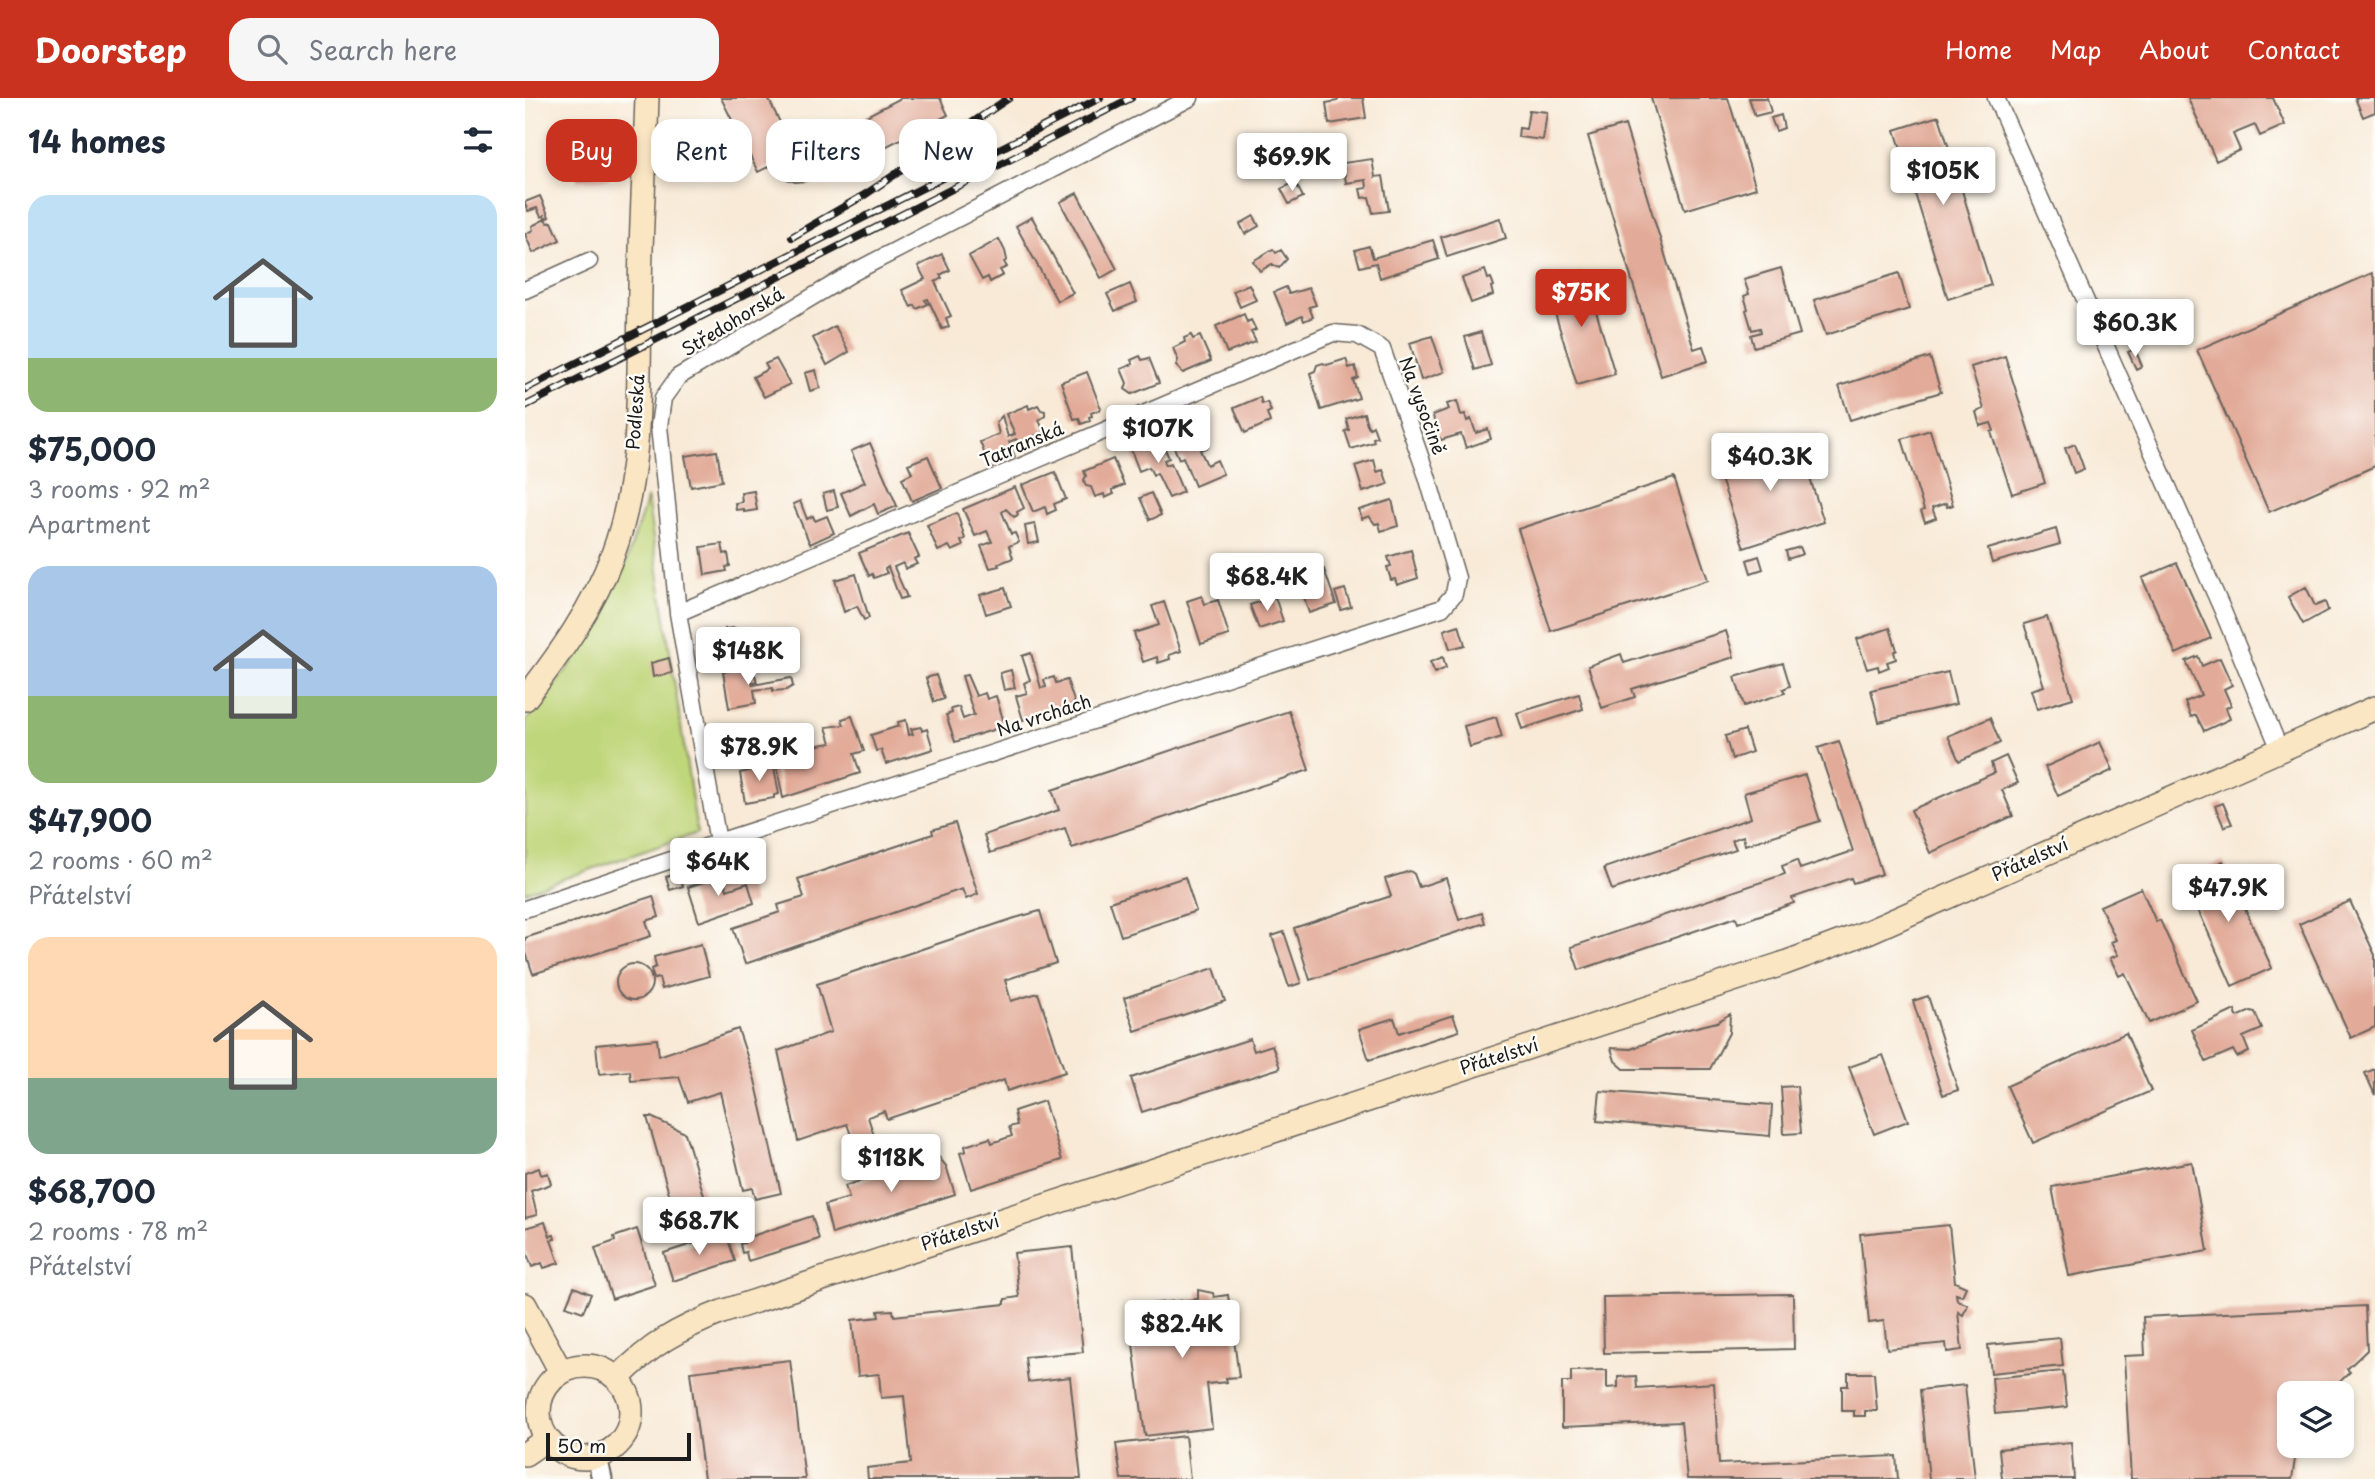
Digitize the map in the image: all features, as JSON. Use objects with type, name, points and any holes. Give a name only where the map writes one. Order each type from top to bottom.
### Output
[{"type":"main road","name":"Podleská","points":[[525,699],[560,653],[589,606],[613,554],[625,512],[633,461],[639,377],[647,98]]},
{"type":"main road","name":"Přátelství","points":[[617,1378],[647,1351],[672,1334],[722,1311],[1782,964],[1868,932],[2375,708]]},
{"type":"main road","points":[[525,1305],[561,1372]]},
{"type":"main road","points":[[584,1365],[596,1367],[617,1378],[629,1399],[630,1423],[599,1468],[563,1453],[547,1439],[538,1413],[540,1401],[551,1379],[561,1372],[584,1365]]},
{"type":"main road","points":[[525,1454],[547,1439]]},
{"type":"street","name":"Středohorská","points":[[717,842],[678,613],[659,426],[663,398],[678,377],[855,272],[1190,98]]},
{"type":"street","points":[[1996,98],[2222,609],[2280,750]]},
{"type":"street","points":[[525,290],[589,261]]},
{"type":"street","name":"Tatranská","points":[[678,613],[1333,332],[1357,335],[1382,349]]},
{"type":"street","name":"Na vysočině","points":[[1382,349],[1427,476]]},
{"type":"street","name":"Na vrchách","points":[[525,909],[717,842],[1442,608],[1454,594],[1457,579],[1427,476]]},
{"type":"green space","points":[[647,498],[697,833],[525,892],[525,722],[579,654],[623,572]]},
{"type":"building","points":[[721,98],[768,98],[778,119],[766,119],[766,168],[758,172],[752,160],[752,119],[732,119]]},
{"type":"building","points":[[901,98],[940,98],[948,115],[940,119],[899,119],[899,140],[885,147],[885,119],[861,119]]},
{"type":"building","points":[[1340,98],[1363,98],[1366,118],[1329,124],[1326,103]]},
{"type":"building","points":[[1651,98],[1728,98],[1756,188],[1685,210]]},
{"type":"building","points":[[1749,98],[1767,98],[1771,112],[1755,116]]},
{"type":"building","points":[[2188,98],[2273,98],[2285,125],[2260,136],[2255,125],[2233,134],[2240,150],[2216,161]]},
{"type":"building","points":[[2355,98],[2375,98],[2375,112],[2363,117]]},
{"type":"building","points":[[1529,110],[1547,112],[1543,140],[1518,137],[1519,128],[1526,129]]},
{"type":"building","points":[[1781,115],[1784,128],[1776,131],[1771,118]]},
{"type":"building","points":[[1939,116],[1991,285],[1948,299],[1895,130]]},
{"type":"building","points":[[1625,125],[1694,349],[1703,346],[1708,361],[1661,376],[1588,136]]},
{"type":"building","points":[[1372,159],[1375,177],[1383,176],[1389,211],[1373,213],[1369,197],[1362,198],[1360,189],[1367,188],[1366,180],[1346,183],[1343,163]]},
{"type":"building","points":[[1295,182],[1303,197],[1289,204],[1281,189]]},
{"type":"building","points":[[1077,193],[1117,269],[1101,278],[1060,202]]},
{"type":"building","points":[[540,196],[549,217],[545,219],[537,208],[528,211],[525,204]]},
{"type":"building","points":[[1254,216],[1259,226],[1245,234],[1240,224]]},
{"type":"building","points":[[1032,217],[1073,293],[1057,301],[1016,226]]},
{"type":"building","points":[[1500,218],[1506,238],[1447,257],[1441,237]]},
{"type":"building","points":[[545,219],[548,223],[552,222],[560,240],[533,253],[525,234],[533,230],[532,226]]},
{"type":"building","points":[[999,239],[1005,251],[1007,260],[1004,262],[1007,267],[1000,270],[1003,275],[990,282],[988,277],[982,280],[969,256]]},
{"type":"building","points":[[1433,240],[1439,259],[1380,278],[1376,263],[1360,267],[1355,250],[1369,246],[1373,258]]},
{"type":"building","points":[[1273,249],[1276,253],[1281,250],[1287,259],[1279,268],[1272,264],[1260,271],[1253,261]]},
{"type":"building","points":[[942,254],[950,270],[940,275],[942,278],[935,282],[951,316],[946,318],[949,327],[942,329],[928,299],[925,300],[928,304],[917,309],[915,305],[911,307],[902,290],[925,279],[918,266]]},
{"type":"building","points":[[1781,268],[1800,334],[1754,347],[1751,335],[1761,332],[1760,328],[1752,330],[1746,310],[1748,309],[1744,296],[1749,294],[1744,279]]},
{"type":"building","points":[[1485,270],[1494,286],[1491,287],[1493,295],[1471,303],[1462,278]]},
{"type":"building","points":[[1584,272],[1615,374],[1577,385],[1546,284]]},
{"type":"building","points":[[1899,273],[1909,309],[1826,335],[1814,300]]},
{"type":"building","points":[[2372,273],[2375,281],[2375,466],[2269,512],[2197,350]]},
{"type":"building","points":[[1130,284],[1137,302],[1115,311],[1107,294]]},
{"type":"building","points":[[1249,284],[1256,300],[1240,307],[1233,291]]},
{"type":"building","points":[[1286,287],[1289,294],[1309,288],[1316,305],[1309,307],[1313,317],[1304,321],[1302,316],[1287,323],[1274,292]]},
{"type":"building","points":[[1244,314],[1247,322],[1251,320],[1256,330],[1251,332],[1256,342],[1227,353],[1216,326]]},
{"type":"building","points":[[835,326],[849,352],[827,365],[813,338]]},
{"type":"building","points":[[1481,332],[1491,365],[1475,370],[1465,337]]},
{"type":"building","points":[[1191,335],[1193,339],[1200,336],[1211,361],[1183,373],[1176,366],[1178,360],[1173,348],[1185,342],[1184,338]]},
{"type":"building","points":[[1432,336],[1444,372],[1421,380],[1410,343]]},
{"type":"building","points":[[2135,349],[2142,366],[2136,369],[2128,352]]},
{"type":"building","points":[[1140,356],[1142,360],[1149,358],[1159,383],[1132,394],[1125,389],[1127,383],[1121,369],[1133,364],[1131,360]]},
{"type":"building","points":[[2005,356],[2045,483],[2012,494],[1991,432],[1994,431],[1991,423],[1980,426],[1976,412],[1984,409],[1971,367]]},
{"type":"building","points":[[1930,357],[1941,392],[1850,420],[1839,386]]},
{"type":"building","points":[[776,359],[790,384],[764,397],[753,377],[768,369],[765,364]]},
{"type":"building","points":[[1346,359],[1349,368],[1355,366],[1358,378],[1353,380],[1359,398],[1321,410],[1310,373],[1315,371],[1317,365]]},
{"type":"building","points":[[816,370],[820,388],[810,391],[805,373]]},
{"type":"building","points":[[1087,372],[1101,409],[1091,413],[1090,421],[1081,424],[1079,418],[1074,419],[1061,382]]},
{"type":"building","points":[[1260,397],[1262,404],[1267,402],[1271,411],[1267,413],[1270,422],[1245,433],[1234,408]]},
{"type":"building","points":[[1457,401],[1461,415],[1465,414],[1467,421],[1471,419],[1476,433],[1488,429],[1491,439],[1466,448],[1461,434],[1437,439],[1433,415],[1449,409],[1447,404]]},
{"type":"building","points":[[1028,405],[1029,409],[1038,405],[1045,411],[1045,416],[1039,420],[1044,432],[1018,443],[1016,439],[1009,442],[1015,457],[990,467],[980,442],[999,434],[996,422],[1002,416],[1008,437],[1015,434],[1006,414]]},
{"type":"building","points":[[1364,413],[1367,425],[1370,428],[1373,426],[1377,437],[1373,438],[1374,442],[1351,449],[1345,431],[1349,430],[1346,419]]},
{"type":"building","points":[[1190,425],[1197,441],[1204,438],[1208,447],[1200,450],[1207,465],[1217,460],[1223,474],[1195,486],[1183,457],[1179,459],[1168,434]]},
{"type":"building","points":[[1930,430],[1953,505],[1947,507],[1946,503],[1932,508],[1936,518],[1925,522],[1921,511],[1924,510],[1902,439]]},
{"type":"building","points":[[1160,438],[1169,458],[1164,460],[1166,465],[1171,463],[1183,492],[1169,498],[1157,473],[1153,475],[1149,467],[1139,471],[1131,450]]},
{"type":"building","points":[[1797,438],[1824,522],[1744,548],[1716,464]]},
{"type":"building","points":[[870,443],[897,506],[878,514],[874,504],[851,516],[841,493],[865,482],[851,451]]},
{"type":"building","points":[[2075,444],[2084,469],[2074,473],[2065,448]]},
{"type":"building","points":[[717,451],[722,481],[691,487],[685,456]]},
{"type":"building","points":[[928,456],[942,488],[912,501],[902,478],[912,473],[908,464]]},
{"type":"building","points":[[1113,459],[1124,485],[1112,490],[1114,494],[1105,498],[1104,494],[1095,497],[1091,487],[1086,486],[1084,471]]},
{"type":"building","points":[[1374,460],[1377,472],[1383,470],[1388,484],[1363,492],[1355,466]]},
{"type":"building","points":[[1055,472],[1066,499],[1054,504],[1056,510],[1047,514],[1045,507],[1033,512],[1022,485]]},
{"type":"building","points":[[1674,478],[1708,580],[1551,631],[1518,529]]},
{"type":"building","points":[[1015,487],[1024,508],[1014,517],[1006,509],[1002,512],[1011,534],[1015,533],[1019,542],[1009,546],[1013,558],[990,568],[981,546],[992,542],[987,531],[975,536],[963,509]]},
{"type":"building","points":[[754,491],[757,510],[736,510],[735,503],[742,502],[741,493]]},
{"type":"building","points":[[834,491],[838,507],[827,510],[823,494]]},
{"type":"building","points":[[1151,493],[1161,515],[1150,520],[1140,498]]},
{"type":"building","points":[[1392,500],[1398,526],[1381,531],[1379,523],[1375,524],[1369,516],[1362,519],[1359,510]]},
{"type":"building","points":[[800,501],[807,519],[813,516],[815,521],[827,516],[834,533],[810,544],[793,504]]},
{"type":"building","points":[[957,513],[965,539],[961,541],[963,546],[952,551],[949,546],[938,551],[927,525]]},
{"type":"building","points":[[1035,524],[1039,542],[1028,544],[1025,526]]},
{"type":"building","points":[[2056,529],[2060,544],[1992,563],[1988,549]]},
{"type":"building","points":[[908,533],[919,557],[914,559],[917,564],[905,569],[903,563],[894,567],[907,597],[900,599],[888,567],[885,569],[887,573],[874,578],[872,574],[869,576],[859,553]]},
{"type":"building","points":[[722,544],[724,554],[728,553],[730,566],[726,567],[727,571],[705,575],[701,547]]},
{"type":"building","points":[[1800,547],[1803,554],[1788,559],[1786,551]]},
{"type":"building","points":[[1411,550],[1418,578],[1397,585],[1395,579],[1391,580],[1387,567],[1391,566],[1388,557]]},
{"type":"building","points":[[1759,556],[1763,569],[1751,573],[1747,560]]},
{"type":"building","points":[[2177,563],[2211,638],[2176,654],[2142,578]]},
{"type":"building","points":[[1324,569],[1336,604],[1309,613],[1299,582],[1318,577],[1316,571]]},
{"type":"building","points":[[856,574],[869,618],[864,620],[857,606],[844,612],[835,580]]},
{"type":"building","points":[[2306,587],[2315,606],[2325,602],[2328,610],[2303,624],[2288,597]]},
{"type":"building","points":[[1005,588],[1011,606],[986,614],[980,595]]},
{"type":"building","points":[[1345,589],[1351,607],[1341,610],[1335,592]]},
{"type":"building","points":[[1202,596],[1205,604],[1218,600],[1229,635],[1201,644],[1187,601]]},
{"type":"building","points":[[1275,597],[1283,621],[1259,629],[1250,605]]},
{"type":"building","points":[[1164,602],[1181,651],[1158,663],[1157,657],[1143,662],[1134,633],[1159,625],[1152,606]]},
{"type":"building","points":[[2047,617],[2073,698],[2037,709],[2031,690],[2044,686],[2024,624]]},
{"type":"building","points":[[1459,625],[1465,645],[1450,649],[1444,630]]},
{"type":"building","points":[[735,628],[741,655],[758,652],[757,648],[764,647],[766,658],[721,666],[716,637],[726,635],[725,629]]},
{"type":"building","points":[[1890,628],[1897,650],[1894,652],[1896,659],[1887,662],[1889,667],[1879,671],[1878,666],[1867,669],[1857,639]]},
{"type":"building","points":[[1726,631],[1734,657],[1632,689],[1635,697],[1602,708],[1588,666],[1621,654],[1624,663]]},
{"type":"building","points":[[1031,653],[1041,688],[1046,687],[1044,680],[1054,677],[1056,683],[1067,680],[1075,704],[1023,720],[1016,696],[1027,693],[1024,683],[1030,680],[1022,656]]},
{"type":"building","points":[[2198,656],[2202,666],[2220,658],[2232,685],[2224,689],[2231,705],[2226,708],[2230,719],[2204,731],[2196,715],[2191,717],[2185,702],[2201,695],[2186,661]]},
{"type":"building","points":[[1443,657],[1446,668],[1435,673],[1430,662]]},
{"type":"building","points":[[669,658],[672,673],[653,677],[651,663]]},
{"type":"building","points":[[1783,663],[1790,686],[1783,689],[1785,693],[1744,706],[1735,677]]},
{"type":"building","points":[[750,667],[751,675],[755,675],[757,682],[752,682],[753,685],[791,678],[793,686],[786,690],[754,690],[756,703],[729,708],[723,672]]},
{"type":"building","points":[[1011,670],[1015,688],[1004,690],[1000,673]]},
{"type":"building","points":[[1948,672],[1956,704],[1879,722],[1871,690]]},
{"type":"building","points":[[936,675],[944,699],[934,702],[926,678]]},
{"type":"building","points":[[967,675],[976,696],[985,693],[987,699],[996,696],[1005,726],[955,742],[946,715],[952,713],[951,709],[959,707],[963,719],[974,715],[962,676]]},
{"type":"building","points":[[1579,694],[1583,709],[1522,729],[1517,713]]},
{"type":"building","points":[[1289,711],[1309,770],[1072,848],[1065,828],[990,853],[984,835],[1059,810],[1052,790]]},
{"type":"building","points":[[852,716],[864,751],[854,754],[860,773],[783,798],[774,753],[831,743],[826,727],[844,725],[842,719]]},
{"type":"building","points":[[1496,717],[1502,737],[1470,747],[1464,726]]},
{"type":"building","points":[[1990,718],[2000,743],[1959,761],[1948,736]]},
{"type":"building","points":[[906,720],[909,735],[913,734],[911,729],[927,729],[933,749],[886,764],[881,750],[876,751],[871,735],[899,726],[898,722]]},
{"type":"building","points":[[1745,730],[1752,752],[1732,759],[1725,736]]},
{"type":"building","points":[[1839,741],[1882,874],[1853,883],[1851,878],[1792,898],[1794,903],[1738,923],[1736,917],[1579,970],[1571,947],[1785,874],[1782,866],[1797,860],[1800,869],[1853,851],[1818,748]]},
{"type":"building","points":[[2100,742],[2113,770],[2058,796],[2045,767]]},
{"type":"building","points":[[2006,756],[2018,783],[2002,790],[2013,816],[1930,853],[1911,810],[1994,773],[1991,763]]},
{"type":"building","points":[[773,762],[779,794],[774,795],[774,798],[745,803],[740,773],[749,771],[747,766]]},
{"type":"building","points":[[1805,775],[1820,821],[1745,845],[1743,836],[1732,840],[1736,849],[1612,890],[1604,868],[1751,818],[1744,793]]},
{"type":"building","points":[[2223,803],[2232,824],[2224,827],[2215,806]]},
{"type":"building","points":[[955,823],[978,894],[966,899],[962,889],[745,964],[733,928],[780,912],[778,905],[804,897],[798,879],[933,834],[932,830]]},
{"type":"building","points":[[2223,861],[2272,968],[2232,986],[2184,878]]},
{"type":"building","points":[[1410,871],[1419,887],[1446,878],[1459,920],[1482,913],[1485,923],[1310,980],[1294,928],[1391,896],[1385,879]]},
{"type":"building","points":[[679,873],[683,886],[670,890],[666,877]]},
{"type":"building","points":[[723,876],[727,890],[748,883],[754,903],[699,922],[688,887]]},
{"type":"building","points":[[1185,877],[1196,911],[1121,936],[1110,902]]},
{"type":"building","points":[[2141,888],[2156,922],[2160,920],[2197,1001],[2149,1023],[2125,973],[2119,976],[2110,958],[2118,955],[2111,942],[2116,940],[2100,906]]},
{"type":"building","points":[[653,896],[659,917],[646,921],[651,936],[533,974],[525,950],[525,938]]},
{"type":"building","points":[[2350,901],[2375,955],[2375,1027],[2351,1038],[2299,924]]},
{"type":"building","points":[[1040,911],[1056,963],[1005,980],[1011,1001],[1038,993],[1065,1072],[1007,1091],[1004,1080],[887,1119],[884,1111],[868,1117],[876,1142],[856,1149],[847,1124],[798,1141],[778,1051],[831,1032],[817,984]]},
{"type":"building","points":[[1284,932],[1301,983],[1289,987],[1272,936]]},
{"type":"building","points":[[701,944],[709,976],[662,989],[659,978],[654,979],[651,969],[656,967],[654,957]]},
{"type":"building","points":[[634,964],[647,969],[652,982],[647,995],[634,1000],[621,995],[616,982],[621,969]]},
{"type":"building","points":[[1214,968],[1225,1001],[1135,1031],[1124,998]]},
{"type":"building","points":[[1928,996],[1958,1090],[1943,1095],[1913,1001]]},
{"type":"building","points":[[2235,1010],[2237,1017],[2255,1012],[2262,1029],[2243,1037],[2249,1052],[2237,1057],[2233,1050],[2206,1062],[2192,1030]]},
{"type":"building","points":[[1730,1014],[1729,1033],[1710,1069],[1624,1069],[1615,1061],[1611,1048],[1631,1049],[1672,1033],[1717,1022]]},
{"type":"building","points":[[1453,1015],[1459,1031],[1369,1060],[1359,1029],[1394,1018],[1399,1033]]},
{"type":"building","points":[[738,1029],[755,1080],[781,1193],[755,1199],[752,1188],[743,1190],[720,1092],[688,1102],[679,1077],[631,1081],[630,1071],[599,1074],[596,1045],[657,1039],[659,1056]]},
{"type":"building","points":[[2126,1033],[2151,1091],[2033,1143],[2007,1086]]},
{"type":"building","points":[[1250,1039],[1254,1051],[1272,1045],[1280,1068],[1142,1112],[1131,1078]]},
{"type":"building","points":[[1883,1055],[1908,1121],[1874,1134],[1849,1067]]},
{"type":"building","points":[[2375,1069],[2375,1095],[2365,1073]]},
{"type":"building","points":[[1797,1086],[1801,1133],[1784,1134],[1781,1087]]},
{"type":"building","points":[[1600,1091],[1772,1105],[1770,1136],[1597,1121]]},
{"type":"building","points":[[1044,1101],[1062,1160],[971,1189],[960,1153],[966,1151],[965,1146],[990,1138],[992,1143],[1012,1136],[1009,1127],[1017,1125],[1014,1111]]},
{"type":"building","points":[[647,1117],[685,1133],[710,1215],[678,1225]]},
{"type":"building","points":[[938,1156],[946,1166],[955,1194],[832,1234],[825,1205],[849,1198],[845,1186]]},
{"type":"building","points":[[2192,1162],[2208,1251],[2069,1276],[2052,1187]]},
{"type":"building","points":[[539,1168],[541,1175],[548,1173],[551,1184],[531,1191],[537,1215],[525,1218],[525,1173]]},
{"type":"building","points":[[812,1216],[819,1239],[748,1261],[746,1252],[742,1253],[740,1244],[744,1243],[743,1239]]},
{"type":"building","points":[[545,1222],[550,1236],[554,1235],[555,1239],[551,1240],[559,1263],[544,1268],[542,1263],[532,1267],[525,1249],[525,1228]]},
{"type":"building","points":[[1949,1225],[1955,1282],[1966,1287],[1962,1296],[1956,1294],[1957,1300],[1968,1305],[1963,1315],[1958,1312],[1962,1350],[1947,1352],[1946,1343],[1887,1349],[1884,1321],[1869,1323],[1860,1234]]},
{"type":"building","points":[[637,1229],[655,1285],[612,1299],[595,1248],[615,1241],[614,1237]]},
{"type":"building","points":[[726,1233],[735,1261],[673,1281],[664,1253]]},
{"type":"building","points":[[1072,1247],[1083,1352],[1025,1357],[1028,1382],[1070,1377],[1081,1479],[868,1479],[867,1468],[911,1463],[904,1396],[881,1398],[879,1374],[858,1376],[852,1320],[879,1317],[878,1311],[893,1310],[894,1316],[1005,1304],[1005,1299],[1019,1297],[1014,1253]]},
{"type":"building","points":[[574,1287],[591,1294],[583,1312],[566,1306]]},
{"type":"building","points":[[1198,1290],[1213,1293],[1214,1297],[1228,1295],[1239,1377],[1226,1378],[1227,1382],[1207,1384],[1212,1428],[1145,1436],[1128,1306],[1198,1299]]},
{"type":"building","points":[[1793,1294],[1794,1349],[1604,1353],[1603,1297]]},
{"type":"building","points":[[2365,1306],[2367,1350],[2347,1369],[2350,1372],[2341,1381],[2277,1381],[2277,1458],[2295,1458],[2292,1479],[2131,1479],[2124,1356],[2145,1355],[2143,1317]]},
{"type":"building","points":[[2060,1338],[2063,1366],[1991,1373],[1988,1345]]},
{"type":"building","points":[[790,1360],[805,1479],[704,1479],[690,1372]]},
{"type":"building","points":[[1607,1370],[1607,1388],[1618,1387],[1618,1377],[1636,1376],[1637,1388],[1714,1383],[1719,1464],[1896,1456],[1898,1479],[1687,1479],[1681,1422],[1562,1427],[1562,1382],[1571,1382],[1571,1371]]},
{"type":"building","points":[[2063,1371],[2067,1407],[1995,1414],[1992,1378]]},
{"type":"building","points":[[1848,1373],[1874,1373],[1877,1411],[1865,1411],[1865,1416],[1854,1416],[1854,1411],[1842,1411],[1842,1386],[1848,1386]]},
{"type":"building","points":[[1965,1385],[1975,1479],[1929,1479],[1920,1390]]},
{"type":"building","points":[[1185,1436],[1190,1479],[1121,1479],[1116,1444]]},
{"type":"building","points":[[2071,1442],[2074,1479],[2002,1479],[1999,1449]]},
{"type":"railway","points":[[792,237],[866,194],[1009,98]]},
{"type":"railway","points":[[525,389],[1100,98]]},
{"type":"railway","points":[[525,406],[1131,98]]}]
